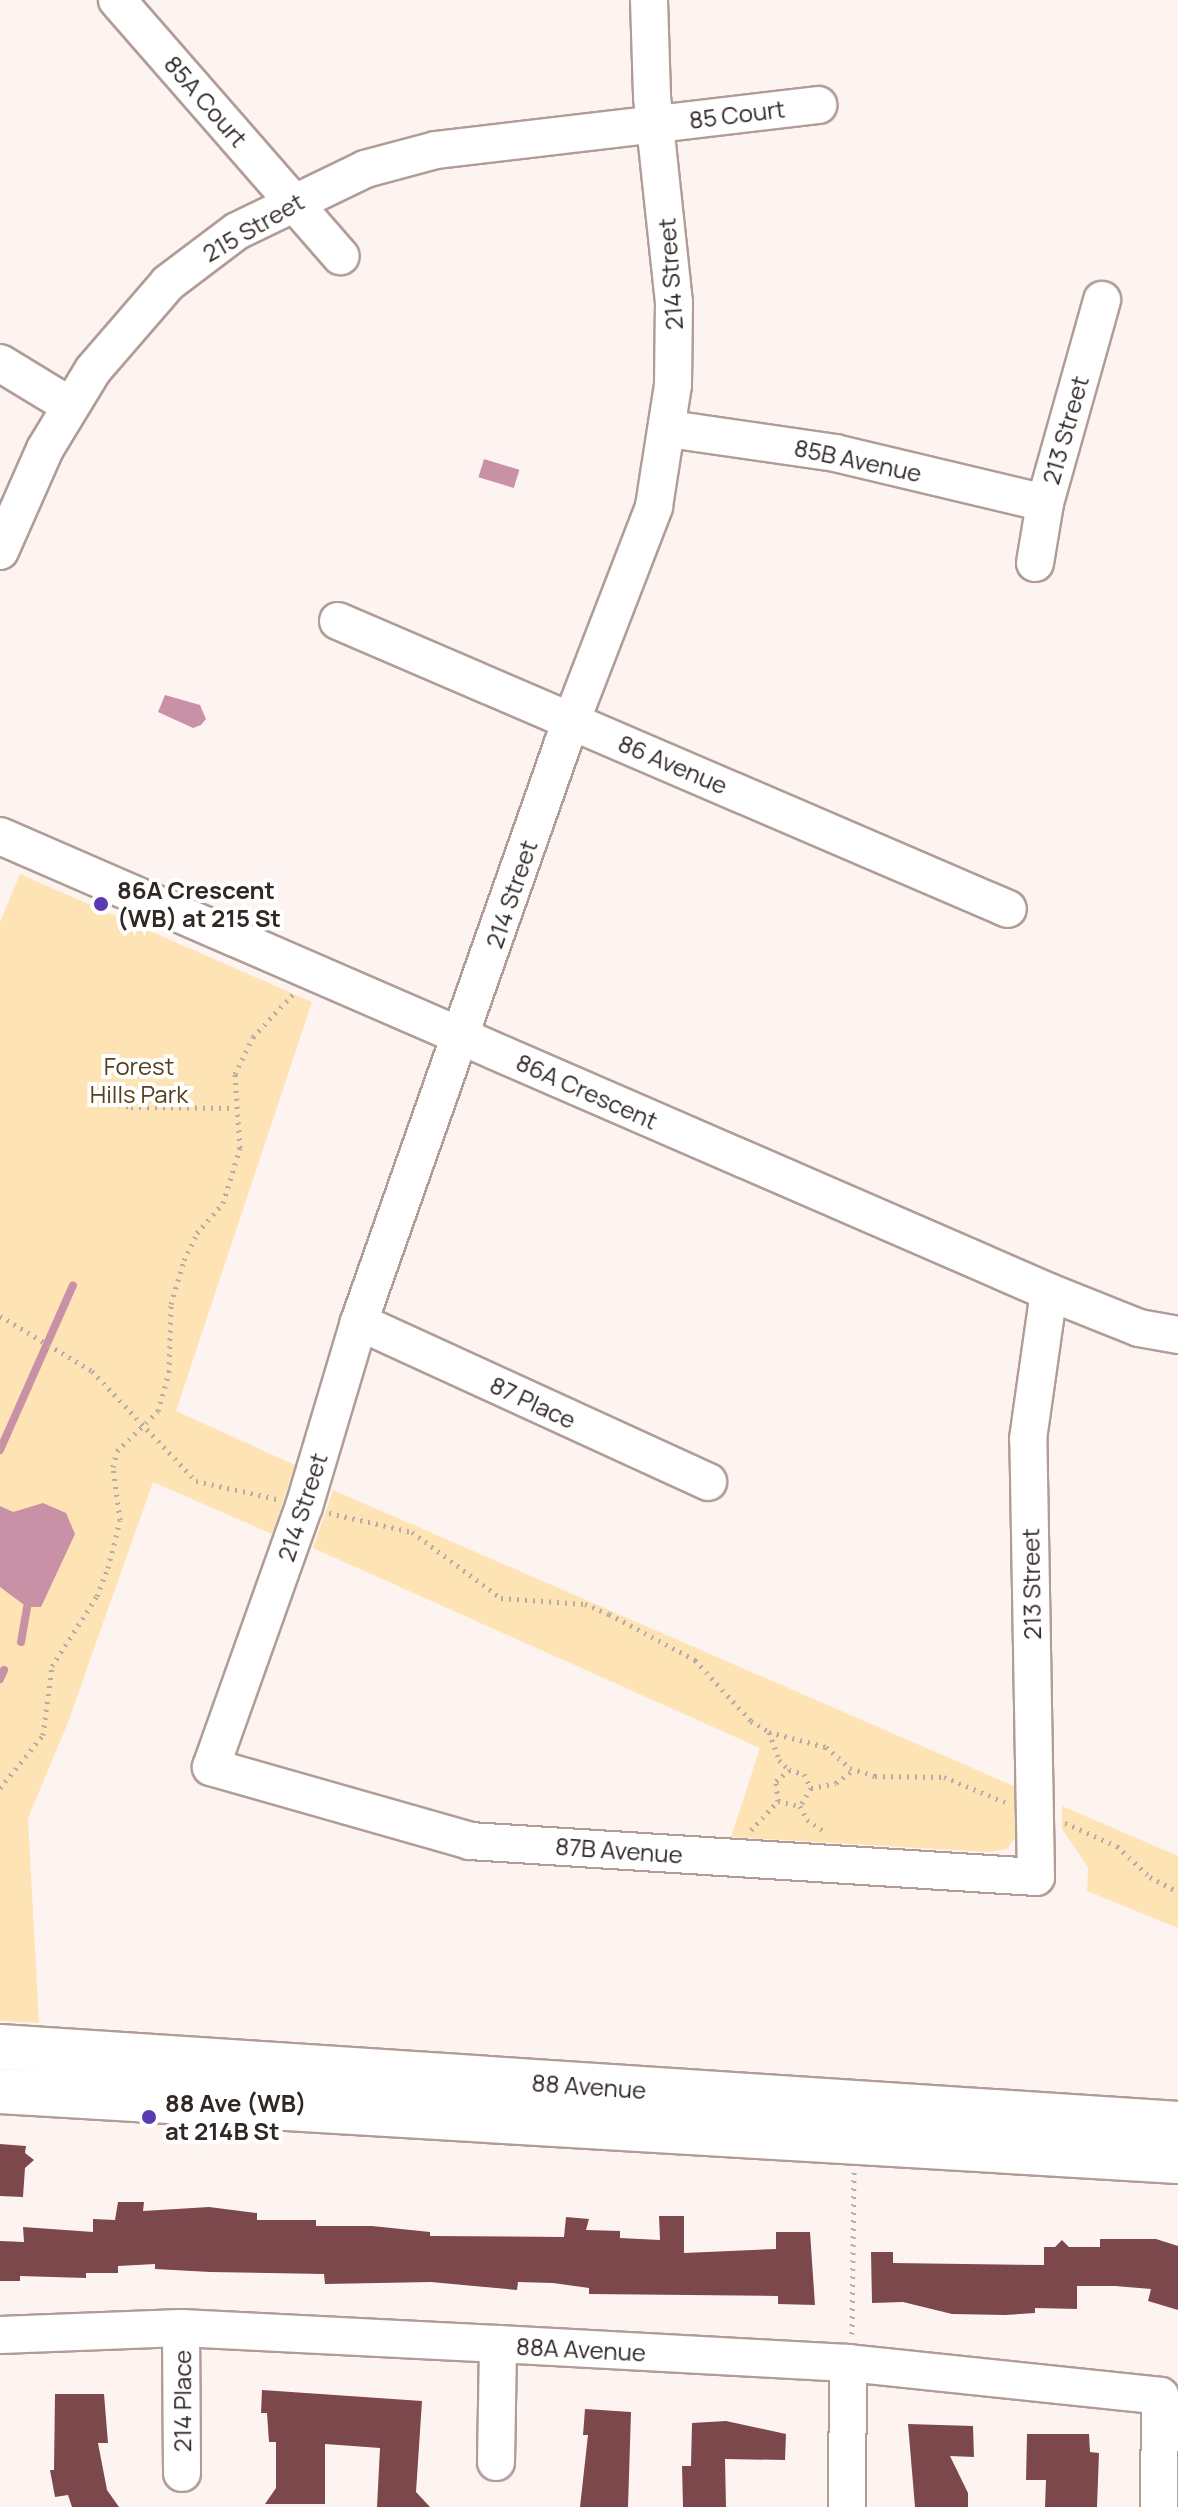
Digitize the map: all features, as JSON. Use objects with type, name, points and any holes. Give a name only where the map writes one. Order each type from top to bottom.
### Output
[{"type":"main road","name":"88 Avenue","points":[[0,2047],[1178,2124]]},
{"type":"main road","name":"88 Avenue","points":[[0,2091],[1178,2161]]},
{"type":"street","name":"85A Court","points":[[117,0],[340,256]]},
{"type":"street","name":"214 Street","points":[[211,1767],[304,1506],[359,1322],[463,1037],[571,720],[643,544],[669,429],[673,272],[655,123],[649,0]]},
{"type":"street","name":"85 Court","points":[[655,123],[818,105]]},
{"type":"street","name":"215 Street","points":[[0,551],[69,405],[124,331],[168,283],[237,231],[365,169],[436,150],[655,123]]},
{"type":"street","name":"213 Street","points":[[1035,563],[1045,503],[1102,300]]},
{"type":"street","points":[[0,363],[69,405]]},
{"type":"street","name":"85B Avenue","points":[[669,429],[850,456],[1045,503]]},
{"type":"street","name":"86 Avenue","points":[[338,621],[1008,909]]},
{"type":"street","name":"86A Crescent","points":[[0,836],[1049,1292],[1139,1328],[1178,1335]]},
{"type":"street","name":"213 Street","points":[[1036,1877],[1028,1439],[1049,1292]]},
{"type":"street","name":"87 Place","points":[[359,1322],[708,1482]]},
{"type":"street","name":"87B Avenue","points":[[211,1767],[470,1841],[1036,1877]]},
{"type":"street","name":"88A Avenue","points":[[0,2335],[181,2328],[498,2344],[848,2363],[1160,2396],[1159,2507]]},
{"type":"street","name":"214 Place","points":[[181,2328],[182,2473]]},
{"type":"street","points":[[496,2462],[498,2344]]},
{"type":"street","points":[[847,2507],[848,2363]]},
{"type":"path","points":[[0,1788],[43,1735],[52,1666],[97,1596],[117,1538],[117,1451],[127,1437],[148,1426],[169,1372],[171,1304],[184,1260],[227,1195],[240,1138],[235,1108],[235,1074],[243,1054],[292,999],[305,969]]},
{"type":"path","points":[[102,1105],[103,1101],[131,1107],[235,1108]]},
{"type":"path","points":[[0,1316],[53,1344],[92,1371],[148,1426],[196,1481],[412,1532],[501,1598],[585,1604],[695,1660],[751,1721],[769,1732],[826,1747],[854,1770],[894,1778],[944,1777],[991,1800],[1021,1806]]},
{"type":"path","points":[[769,1732],[779,1760],[789,1770],[804,1774],[811,1788]]},
{"type":"path","points":[[778,1801],[776,1781],[789,1770]]},
{"type":"path","points":[[800,1806],[811,1788],[836,1783],[854,1770]]},
{"type":"path","points":[[778,1801],[800,1806]]},
{"type":"path","points":[[745,1841],[761,1814],[778,1801]]},
{"type":"path","points":[[800,1806],[807,1820],[833,1837]]},
{"type":"path","points":[[1056,1819],[1117,1846],[1150,1877],[1178,1892]]},
{"type":"path","points":[[848,2363],[854,2144]]},
{"type":"green space","name":"Forest Hills Park","points":[[20,874],[312,1002],[176,1411],[295,1465],[272,1534],[153,1482],[67,1725],[28,1818],[39,2023],[0,2021],[0,922]]},
{"type":"green space","points":[[333,1490],[1016,1787],[1015,1838],[1007,1849],[989,1852],[731,1837],[760,1748],[313,1548]]},
{"type":"green space","points":[[1062,1806],[1178,1856],[1178,1928],[1087,1891],[1088,1867],[1062,1829]]},
{"type":"shaded area","points":[[484,459],[519,470],[514,488],[478,477]]},
{"type":"shaded area","points":[[165,695],[200,705],[206,719],[193,728],[158,712]]},
{"type":"shaded area","points":[[43,1503],[66,1513],[75,1534],[41,1607],[27,1607],[0,1587],[0,1506],[13,1512]]},
{"type":"building","points":[[0,2144],[26,2146],[25,2153],[34,2160],[25,2168],[23,2197],[0,2196]]},
{"type":"building","points":[[118,2202],[144,2202],[143,2211],[209,2207],[257,2213],[257,2220],[316,2220],[316,2226],[372,2226],[430,2232],[430,2236],[564,2237],[566,2217],[589,2219],[586,2230],[620,2231],[620,2238],[660,2240],[659,2216],[684,2216],[684,2253],[776,2249],[776,2232],[810,2232],[815,2305],[778,2304],[778,2296],[589,2294],[589,2288],[553,2283],[518,2282],[517,2290],[431,2282],[325,2284],[324,2274],[155,2269],[155,2264],[118,2266],[118,2273],[86,2273],[86,2278],[20,2276],[20,2281],[0,2281],[0,2241],[24,2242],[23,2227],[93,2232],[93,2219],[115,2220]]},
{"type":"building","points":[[1100,2239],[1156,2239],[1178,2246],[1178,2310],[1148,2301],[1151,2289],[1115,2286],[1077,2286],[1077,2309],[1035,2308],[1035,2313],[952,2314],[903,2302],[872,2303],[871,2252],[893,2252],[893,2263],[1044,2265],[1044,2247],[1055,2247],[1062,2240],[1069,2247],[1100,2247]]},
{"type":"building","points":[[262,2390],[422,2401],[416,2492],[430,2507],[377,2507],[380,2448],[325,2444],[325,2504],[265,2504],[276,2488],[276,2442],[269,2442],[267,2413],[261,2413]]},
{"type":"building","points":[[55,2394],[104,2394],[108,2443],[98,2443],[107,2490],[119,2507],[72,2507],[68,2495],[55,2497],[50,2470],[54,2470]]},
{"type":"building","points":[[585,2409],[631,2412],[628,2507],[580,2507],[588,2435],[583,2435]]},
{"type":"building","points":[[726,2421],[786,2434],[785,2460],[725,2459],[726,2507],[683,2507],[682,2466],[691,2466],[692,2423]]},
{"type":"building","points":[[908,2424],[973,2426],[974,2457],[950,2456],[968,2493],[968,2507],[915,2507]]},
{"type":"building","points":[[1027,2434],[1089,2434],[1090,2452],[1099,2453],[1097,2507],[1045,2507],[1046,2480],[1026,2480]]},
{"type":"waterway","points":[[0,1450],[73,1285]]},
{"type":"waterway","points":[[21,1642],[27,1607]]},
{"type":"waterway","points":[[0,1679],[4,1670]]},
{"type":"place","name":"86A Crescent (WB) at 215 St","points":[[101,904]]},
{"type":"place","name":"88 Ave (WB) at 214B St","points":[[149,2117]]}]
